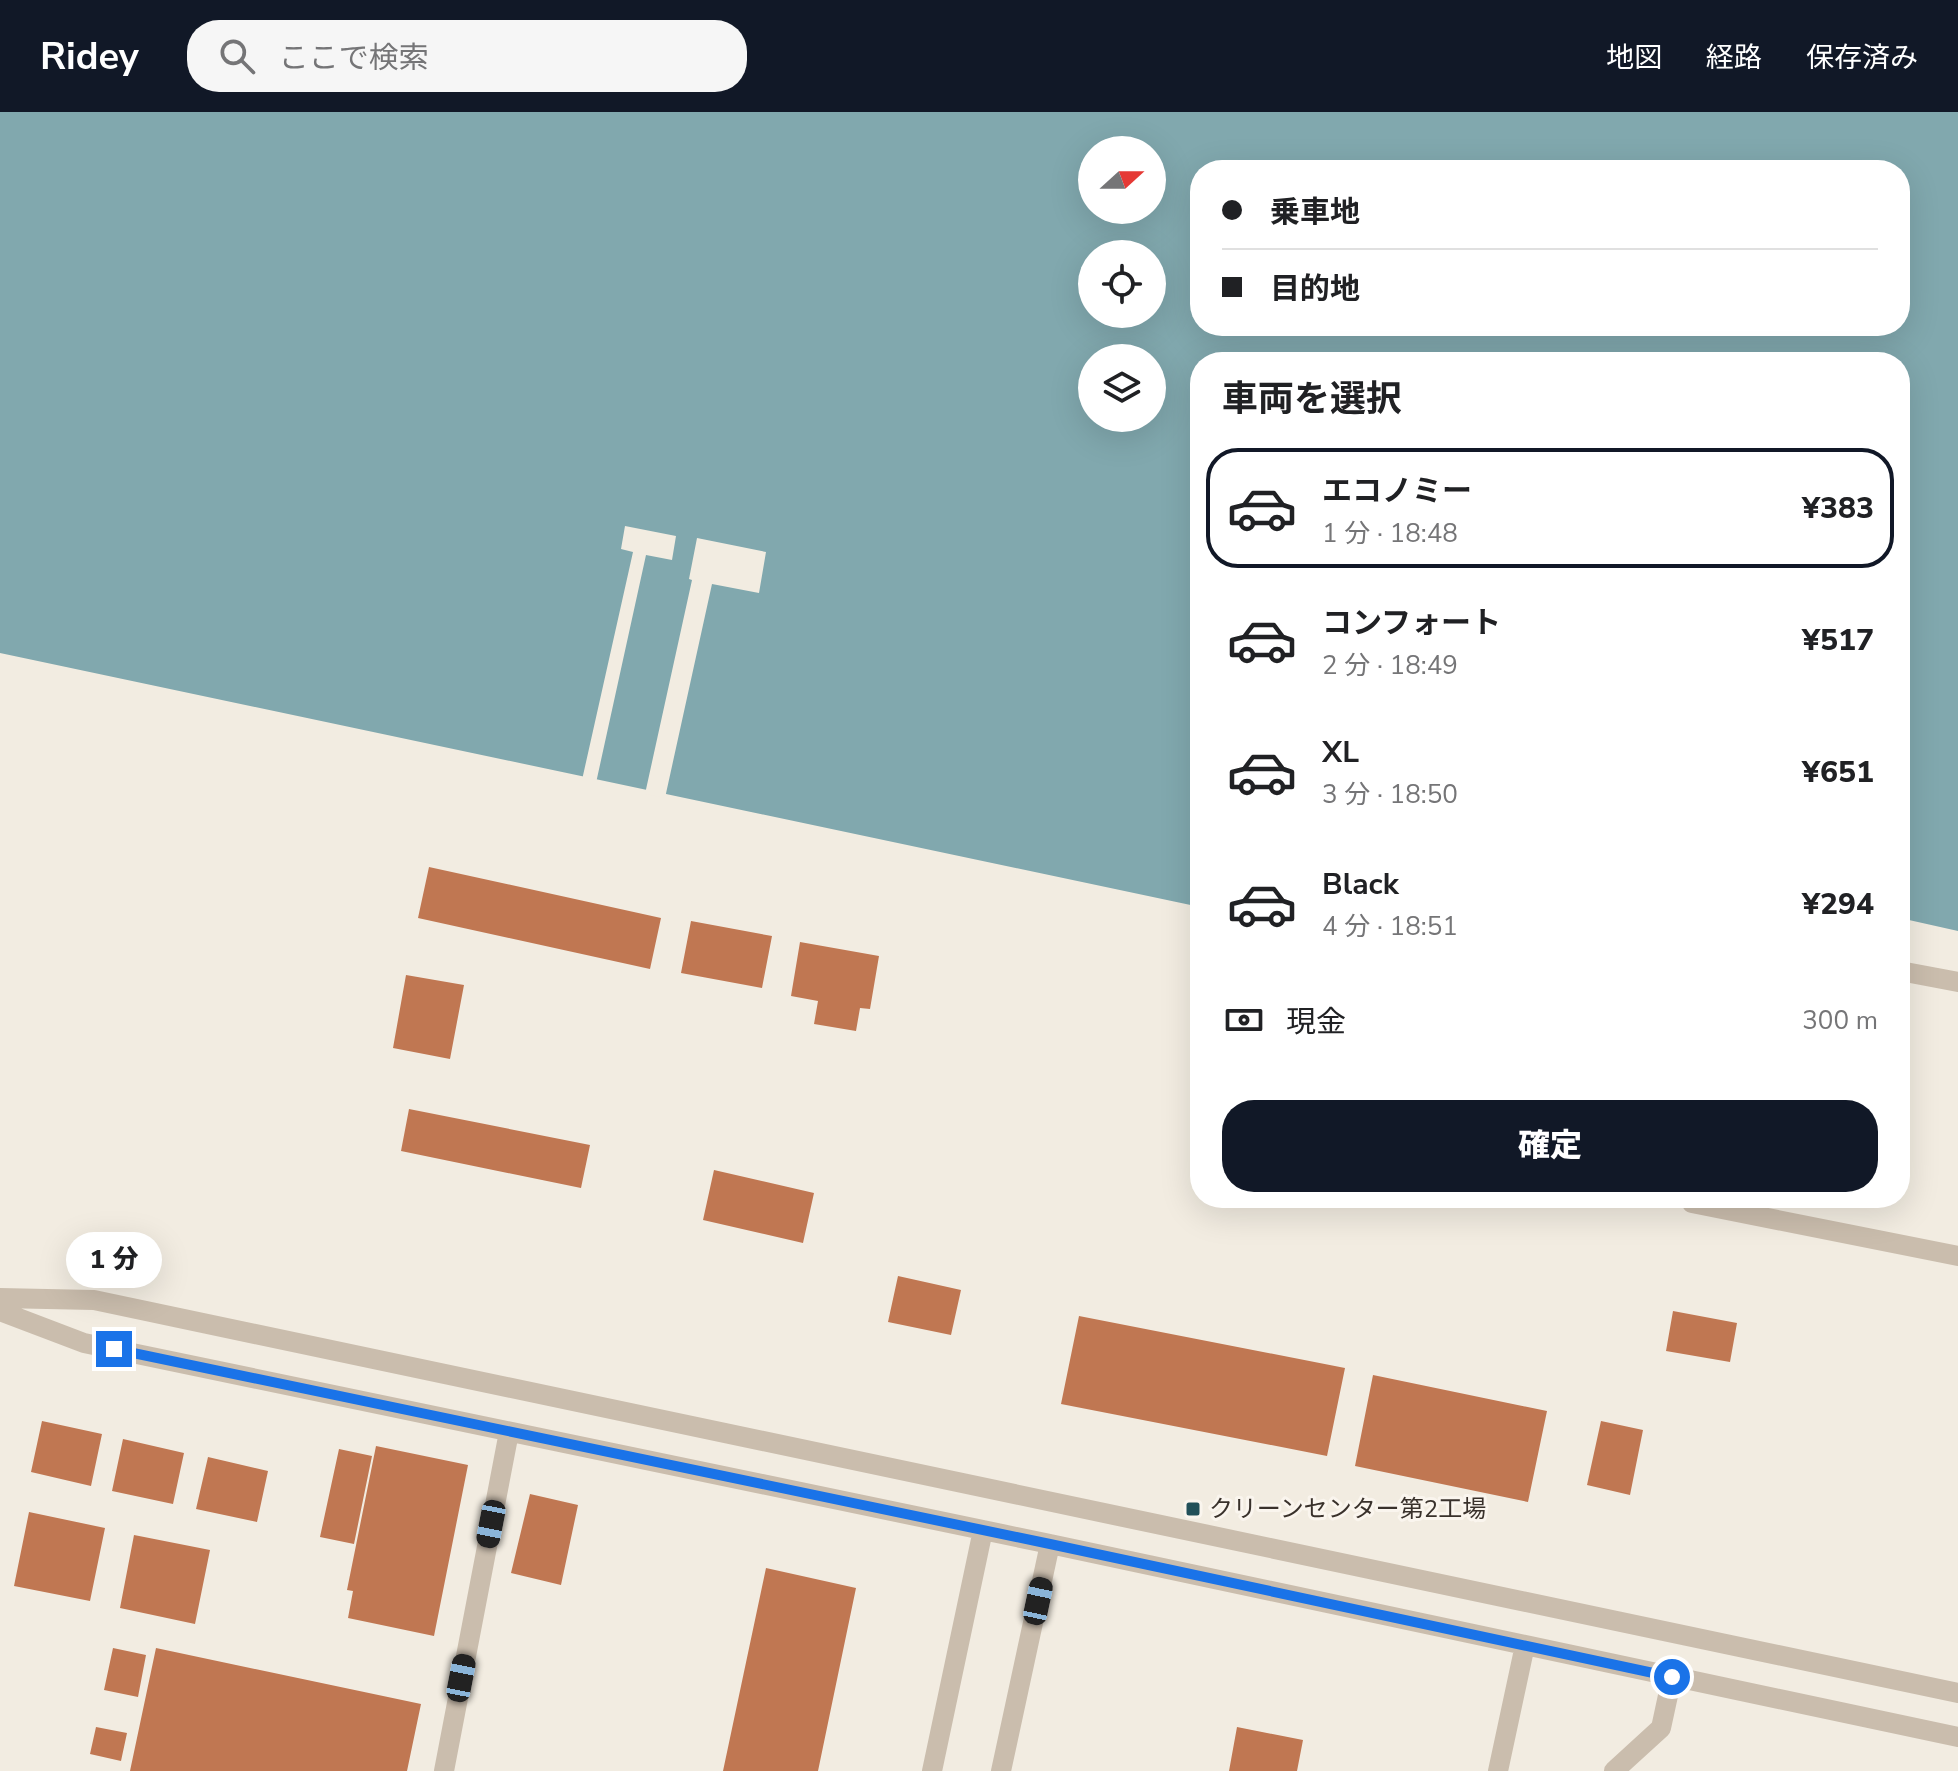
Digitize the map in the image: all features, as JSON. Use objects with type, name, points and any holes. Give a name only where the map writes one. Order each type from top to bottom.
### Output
[{"type":"street","points":[[1910,973],[1958,982]]},
{"type":"street","points":[[1717,1208],[1958,1256]]},
{"type":"street","points":[[0,1298],[94,1300],[1958,1693]]},
{"type":"street","points":[[0,1311],[84,1343],[1958,1737]]},
{"type":"street","points":[[444,1771],[509,1432]]},
{"type":"street","points":[[932,1771],[983,1530]]},
{"type":"street","points":[[1001,1771],[1050,1544]]},
{"type":"street","points":[[1498,1771],[1525,1645]]},
{"type":"street","points":[[1614,1771],[1661,1728],[1672,1677]]},
{"type":"water","points":[[0,112],[1958,112],[1958,931],[1910,920],[1910,352],[1190,352],[1190,905],[0,653]]},
{"type":"pier","points":[[625,526],[676,536],[672,560],[646,555],[596,783],[582,780],[633,552],[621,549]]},
{"type":"pier","points":[[697,538],[766,552],[759,593],[712,584],[665,798],[645,794],[692,580],[689,579]]},
{"type":"building","points":[[429,867],[661,918],[650,969],[418,918]]},
{"type":"building","points":[[691,921],[772,936],[762,988],[681,973]]},
{"type":"building","points":[[800,942],[879,956],[870,1009],[860,1008],[856,1031],[814,1024],[818,1001],[791,996]]},
{"type":"building","points":[[406,975],[464,985],[450,1059],[393,1048]]},
{"type":"building","points":[[409,1109],[590,1145],[581,1188],[401,1151]]},
{"type":"building","points":[[714,1170],[814,1193],[803,1243],[703,1220]]},
{"type":"building","points":[[898,1276],[961,1290],[951,1335],[888,1322]]},
{"type":"building","points":[[1673,1311],[1737,1323],[1730,1362],[1666,1351]]},
{"type":"building","points":[[1079,1316],[1345,1368],[1327,1456],[1061,1404]]},
{"type":"building","points":[[1373,1375],[1547,1411],[1528,1502],[1355,1466]]},
{"type":"building","points":[[42,1421],[102,1434],[91,1486],[31,1472]]},
{"type":"building","points":[[1601,1421],[1643,1430],[1630,1495],[1587,1485]]},
{"type":"building","points":[[123,1439],[184,1453],[173,1504],[112,1491]]},
{"type":"building","points":[[376,1446],[468,1465],[434,1636],[348,1618],[353,1591],[347,1590]]},
{"type":"building","points":[[339,1449],[372,1456],[354,1544],[320,1537]]},
{"type":"building","points":[[208,1457],[268,1471],[257,1522],[196,1509]]},
{"type":"building","points":[[530,1494],[578,1505],[561,1585],[511,1573]]},
{"type":"building","points":[[29,1512],[105,1528],[90,1601],[14,1586]]},
{"type":"building","points":[[134,1535],[210,1550],[195,1624],[120,1608]]},
{"type":"building","points":[[766,1568],[856,1588],[818,1771],[723,1771]]},
{"type":"building","points":[[113,1648],[146,1655],[138,1697],[104,1690]]},
{"type":"building","points":[[156,1648],[421,1704],[407,1771],[130,1771]]},
{"type":"building","points":[[96,1727],[127,1733],[121,1761],[90,1754]]},
{"type":"building","points":[[1237,1727],[1303,1740],[1297,1771],[1229,1771]]},
{"type":"place","name":"クリーンセンター第2工場","points":[[1193,1509]]},
{"type":"route","points":[[114,1349],[1672,1677]]}]
